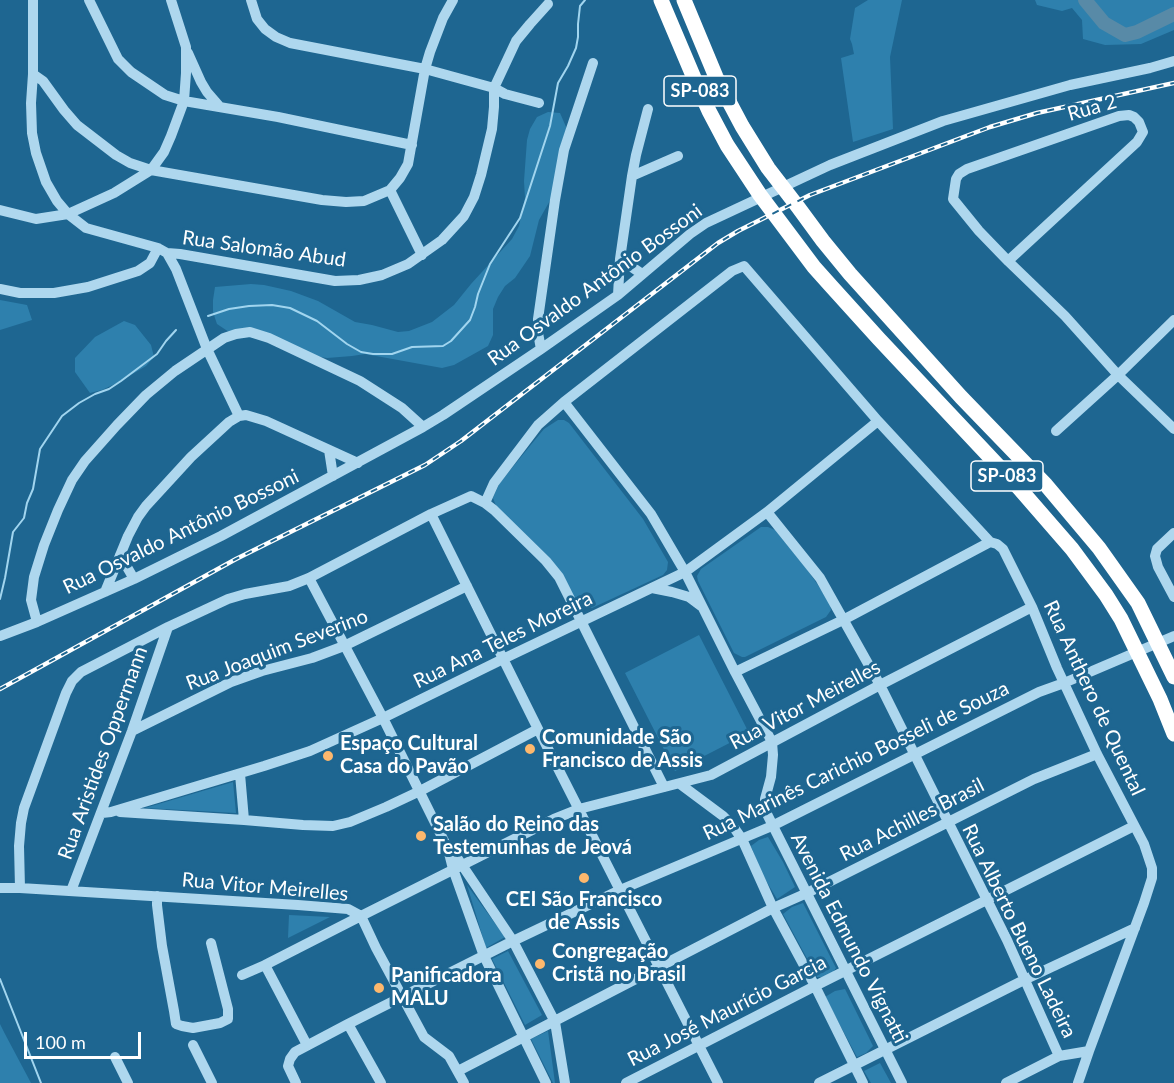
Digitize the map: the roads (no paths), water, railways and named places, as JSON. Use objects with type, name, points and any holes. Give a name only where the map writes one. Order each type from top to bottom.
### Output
[{"type":"highway","name":"SP-083","points":[[661,0],[693,78],[727,145],[748,178],[814,267],[1072,549],[1121,619],[1152,681],[1174,734]]},
{"type":"highway","name":"SP-083","points":[[684,0],[716,77],[768,168],[823,241],[937,371],[1047,485],[1092,539],[1138,603],[1174,677]]},
{"type":"street","points":[[33,0],[32,133],[46,182],[68,214],[86,228],[163,251],[176,269],[207,349],[239,416]]},
{"type":"street","points":[[89,0],[118,60],[131,72],[165,95],[184,101],[278,117],[412,145]]},
{"type":"street","points":[[171,0],[186,47],[201,82],[220,107]]},
{"type":"street","points":[[251,0],[257,19],[276,37],[293,43],[425,69],[539,103]]},
{"type":"street","points":[[33,74],[43,81],[77,125],[130,163],[151,170],[322,200],[364,201],[390,190],[408,164],[425,69],[443,18],[453,0]]},
{"type":"street","name":"Rua Salomão Abud","points":[[0,289],[20,293],[54,293],[88,287],[138,271],[163,251],[335,280],[359,280],[382,275],[408,264],[442,240],[464,216],[482,175],[492,129],[494,88],[516,41],[548,4]]},
{"type":"street","points":[[0,210],[36,219],[68,214],[114,193],[151,170],[164,152],[184,101],[186,47]]},
{"type":"street","name":"Rua Osvaldo Antônio Bossoni","points":[[0,636],[134,579],[220,536],[423,427],[618,295],[690,234],[706,224],[830,165],[943,121],[1070,85],[1174,62]]},
{"type":"street","points":[[541,348],[538,320],[564,150],[593,63]]},
{"type":"street","points":[[618,295],[620,259],[632,176],[648,109]]},
{"type":"street","name":"Rua 2","points":[[1119,116],[1134,117],[1143,132],[1137,142],[1008,261],[953,199],[959,174],[967,169],[1119,116]]},
{"type":"street","points":[[632,176],[678,156]]},
{"type":"street","points":[[390,190],[422,255]]},
{"type":"street","points":[[620,259],[642,274]]},
{"type":"street","points":[[1008,261],[1065,316],[1118,375],[1174,429]]},
{"type":"street","name":"Rua Anthero de Quental","points":[[564,402],[732,271],[744,266],[878,421],[990,542],[1002,549],[1032,608],[1097,754],[1149,856],[1152,878],[1135,928]]},
{"type":"street","points":[[1056,431],[1174,320]]},
{"type":"street","points":[[37,622],[31,600],[34,577],[44,545],[72,480],[85,461],[146,395],[176,370],[224,338],[250,332],[269,338],[360,381],[402,408],[423,427]]},
{"type":"street","points":[[485,503],[494,483],[538,425],[564,402]]},
{"type":"street","name":"Avenida Edmundo Vignatti","points":[[564,402],[651,514],[685,572],[772,742],[773,755],[771,777],[765,799],[766,812],[902,1083]]},
{"type":"street","points":[[105,592],[138,517],[146,506],[191,457],[239,416],[246,415],[266,421],[358,463]]},
{"type":"street","name":"Rua Ana Teles Moreira","points":[[106,812],[240,774],[310,751],[685,572],[767,512],[878,421]]},
{"type":"street","points":[[329,450],[333,476]]},
{"type":"street","points":[[20,888],[19,846],[24,808],[66,693],[72,681],[81,672],[228,599],[288,586],[309,578],[471,496],[485,503],[546,561],[559,577],[664,787]]},
{"type":"street","name":"Rua Alberto Bueno Ladeira","points":[[767,512],[820,578],[880,685],[1007,940],[1059,1056]]},
{"type":"street","points":[[432,514],[502,659],[718,1083]]},
{"type":"street","points":[[1174,533],[1157,549],[1155,556],[1158,567],[1174,597]]},
{"type":"street","points":[[735,672],[843,620],[990,542]]},
{"type":"street","points":[[120,555],[134,579]]},
{"type":"street","points":[[309,578],[383,718],[448,849],[458,867],[513,940],[555,1022],[565,1083]]},
{"type":"street","name":"Rua Joaquim Severino","points":[[132,731],[231,682],[344,646],[467,586]]},
{"type":"street","points":[[651,588],[689,597],[702,606]]},
{"type":"street","name":"Rua Vitor Meirelles","points":[[0,888],[348,909],[361,916],[554,819],[579,809],[711,776],[880,685],[1032,608]]},
{"type":"street","name":"Rua Aristides Oppermann","points":[[71,891],[106,812],[168,627]]},
{"type":"street","name":"Rua Marinês Carichio Bosseli de Souza","points":[[296,1083],[288,1066],[296,1052],[348,1024],[513,940],[620,890],[772,826],[1038,692],[1174,636]]},
{"type":"street","points":[[106,812],[333,826],[350,822],[420,791],[538,729]]},
{"type":"street","name":"Rua Achilles Brasil","points":[[458,1071],[772,908],[807,893],[1034,779],[1097,754]]},
{"type":"street","points":[[240,774],[244,819]]},
{"type":"street","points":[[680,784],[723,816],[742,839],[772,908],[815,986],[863,1083]]},
{"type":"street","name":"Rua José Maurício Garcia","points":[[629,1082],[1134,826]]},
{"type":"street","points":[[458,867],[484,956],[546,1083]]},
{"type":"street","points":[[157,896],[162,946],[174,1011],[177,1024],[182,1026],[193,1028],[220,1023],[228,1019],[228,1009],[211,943]]},
{"type":"street","points":[[333,908],[338,928]]},
{"type":"street","points":[[242,975],[361,916],[424,1036],[449,1056],[464,1083]]},
{"type":"street","points":[[819,1083],[1024,980],[1135,928]]},
{"type":"street","points":[[1078,1083],[1135,928]]},
{"type":"street","points":[[265,965],[307,1045]]},
{"type":"street","points":[[348,1024],[381,1083]]},
{"type":"street","points":[[193,1045],[212,1083]]},
{"type":"street","points":[[1006,1083],[1059,1056],[1089,1051]]},
{"type":"street","points":[[115,1057],[128,1083]]},
{"type":"waterway","points":[[208,316],[229,309],[249,306],[272,305],[290,308],[317,321],[361,352],[373,354],[392,354],[412,347],[443,346],[451,341],[470,320],[490,264],[520,218],[550,126],[558,83],[576,48],[580,6],[585,0]]},
{"type":"waterway","points":[[1085,0],[1104,23],[1125,35],[1137,32],[1174,14]]},
{"type":"waterway","points":[[0,599],[13,532],[24,518],[33,489],[40,449],[62,416],[79,403],[109,389],[157,354],[176,330]]},
{"type":"waterway","points":[[0,979],[41,1083]]},
{"type":"railway","points":[[0,689],[236,559],[425,465],[461,441],[718,243],[738,231],[810,195],[990,127],[1037,113],[1174,83]]},
{"type":"place","name":"Comunidade São Francisco de Assis","points":[[530,749]]},
{"type":"place","name":"Espaço Cultural Casa do Pavão","points":[[328,756]]},
{"type":"place","name":"Salão do Reino das Testemunhas de Jeová","points":[[421,836]]},
{"type":"place","name":"CEI São Francisco de Assis","points":[[584,878]]},
{"type":"place","name":"Congregação Cristã no Brasil","points":[[540,964]]},
{"type":"place","name":"Panificadora MALU","points":[[379,988]]}]
